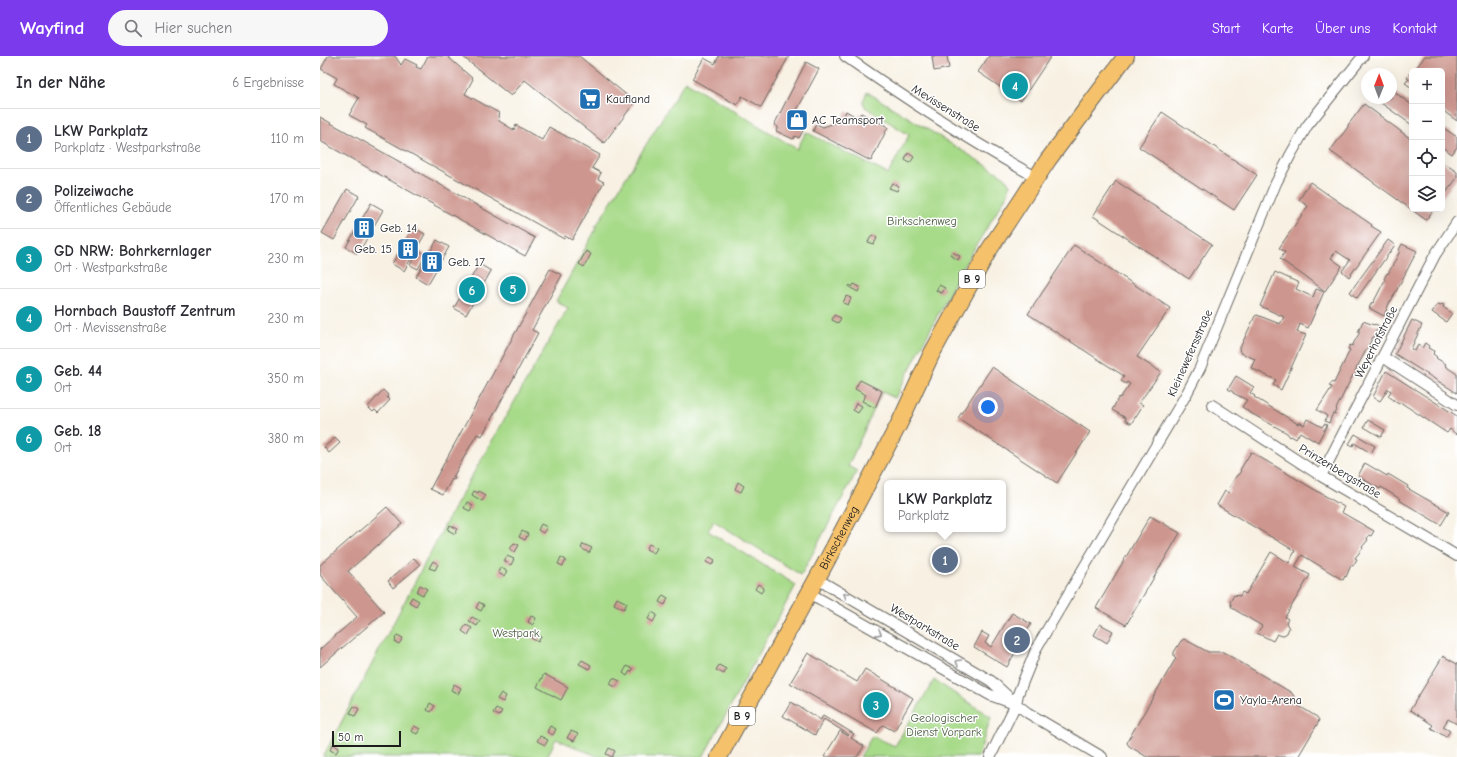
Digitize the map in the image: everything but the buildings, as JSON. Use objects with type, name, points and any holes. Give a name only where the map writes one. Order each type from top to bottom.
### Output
[{"type":"main road","name":"Birkschenweg","points":[[719,757],[817,579],[900,422],[931,355],[970,282],[1036,177],[1126,56]]},
{"type":"street","name":"Mevissenstraße","points":[[845,56],[907,99],[1036,177]]},
{"type":"street","name":"Kleinewefersstraße","points":[[990,757],[1016,704],[1018,694],[1038,647],[1187,393],[1200,368],[1276,183],[1290,154],[1307,126],[1364,56]]},
{"type":"street","name":"Weyerhofstraße","points":[[1320,476],[1437,252],[1457,222]]},
{"type":"street","points":[[1382,357],[1457,405]]},
{"type":"street","name":"Prinzenbergstraße","points":[[1212,405],[1320,476],[1457,556]]},
{"type":"street","name":"Westparkstraße","points":[[817,579],[991,681],[1016,704],[1102,757]]},
{"type":"street","name":"Westparkstraße","points":[[809,593],[990,695],[1016,704]]},
{"type":"green space","name":"Westpark","points":[[685,81],[797,149],[806,132],[888,174],[909,135],[865,107],[863,101],[867,92],[1005,177],[1010,185],[1007,195],[960,272],[895,398],[882,392],[848,466],[857,471],[801,575],[714,521],[708,531],[796,585],[703,757],[599,757],[556,739],[547,757],[323,757],[457,502],[568,308],[556,301],[596,229],[595,228]]},
{"type":"green space","name":"Geologischer Dienst Vorpark","points":[[934,680],[991,717],[978,757],[860,757],[872,736],[895,746]]},
{"type":"place","name":"Hornbach Baustoff Zentrum","points":[[1015,86]]},
{"type":"place","name":"Kaufland","points":[[590,99]]},
{"type":"place","name":"AC Teamsport","points":[[797,120]]},
{"type":"place","name":"Geb. 14","points":[[364,228]]},
{"type":"place","name":"Geb. 15","points":[[408,249]]},
{"type":"place","name":"Geb. 17","points":[[432,262]]},
{"type":"place","name":"Geb. 44","points":[[513,289]]},
{"type":"place","name":"Geb. 18","points":[[472,290]]},
{"type":"place","name":"LKW Parkplatz","points":[[945,560]]},
{"type":"place","name":"Polizeiwache","points":[[1017,640]]},
{"type":"place","name":"Yayla-Arena","points":[[1224,700]]},
{"type":"place","name":"GD NRW: Bohrkernlager","points":[[876,705]]}]
